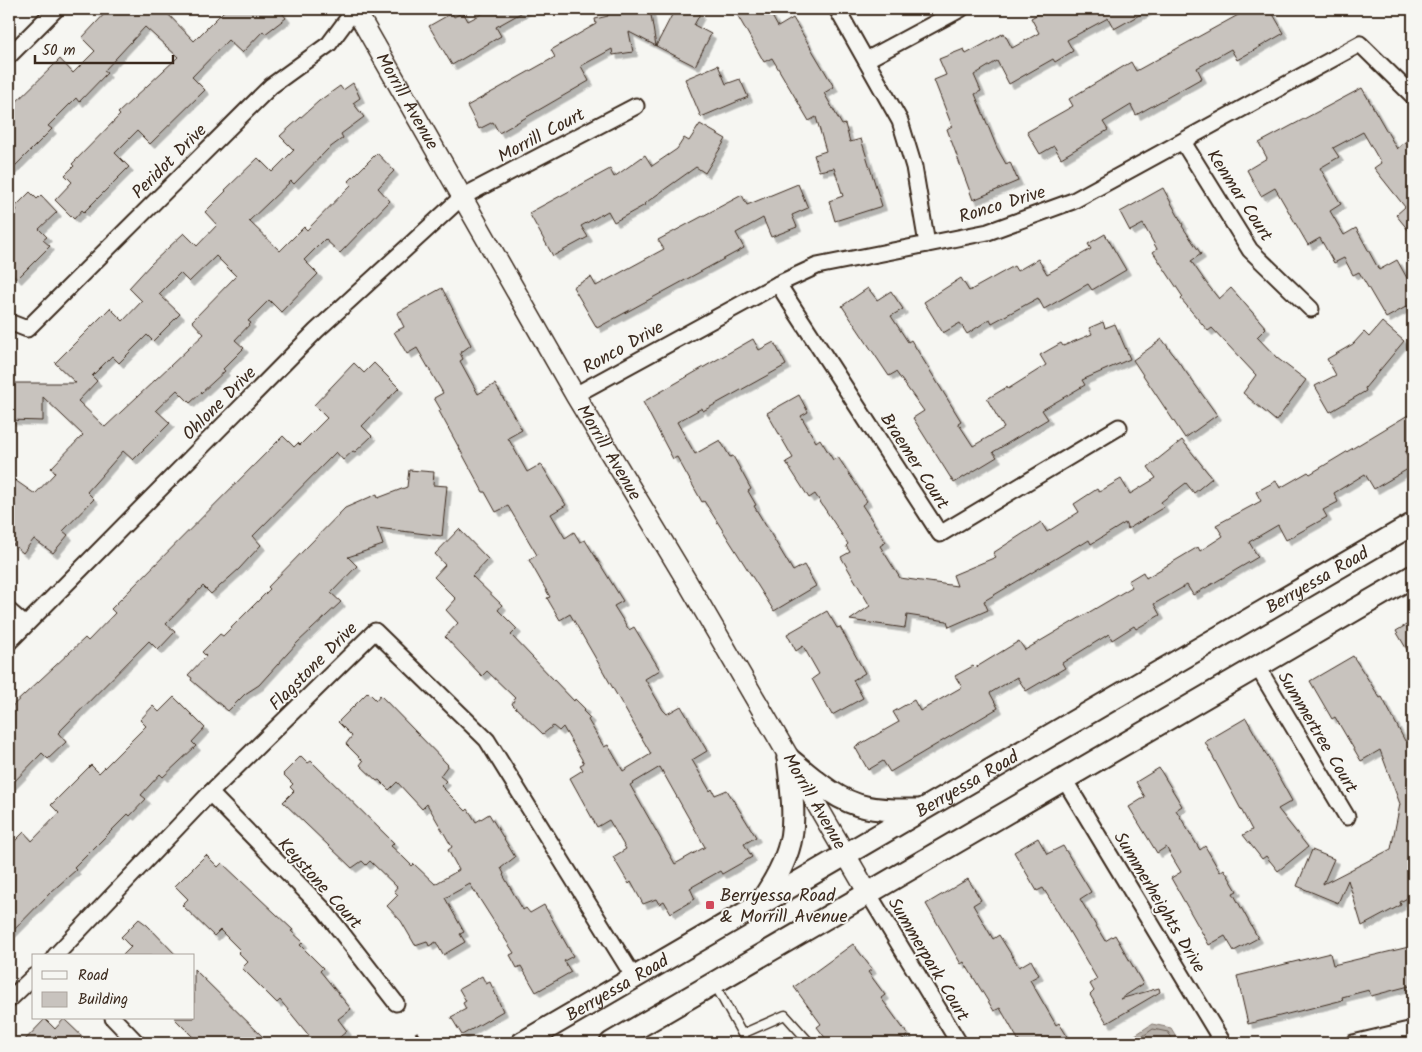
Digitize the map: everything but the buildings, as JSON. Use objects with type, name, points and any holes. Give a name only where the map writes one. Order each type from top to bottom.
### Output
[{"type":"main road","name":"Berryessa Road","points":[[522,1043],[635,979],[722,925],[758,906],[1413,524]]},
{"type":"main road","points":[[611,1043],[1413,576]]},
{"type":"main road","points":[[788,758],[825,788],[846,800],[865,807],[921,810]]},
{"type":"main road","points":[[758,906],[776,881],[790,848],[793,808],[788,758]]},
{"type":"main road","points":[[549,1043],[584,1008]]},
{"type":"street","points":[[9,56],[56,9]]},
{"type":"street","name":"Morrill Avenue","points":[[355,9],[575,395],[690,586],[868,894]]},
{"type":"street","name":"Peridot Drive","points":[[9,322],[27,329],[271,86],[329,44],[355,9]]},
{"type":"street","points":[[837,9],[900,121],[914,167],[927,244]]},
{"type":"street","points":[[866,60],[961,9]]},
{"type":"street","name":"Ronco Drive","points":[[575,395],[778,284],[817,266],[988,232],[1073,201],[1360,44],[1413,96]]},
{"type":"street","name":"Morrill Court","points":[[462,198],[636,106]]},
{"type":"street","name":"Kenmar Court","points":[[1183,142],[1250,250],[1311,309]]},
{"type":"street","name":"Ohlone Drive","points":[[9,642],[316,331],[462,198]]},
{"type":"street","name":"Braemer Court","points":[[778,284],[940,534],[1119,427]]},
{"type":"street","points":[[9,611],[25,625]]},
{"type":"street","name":"Flagstone Drive","points":[[57,954],[210,793],[375,630],[488,740],[635,979]]},
{"type":"street","name":"Summertree Court","points":[[1257,666],[1347,816]]},
{"type":"street","name":"Summerheights Drive","points":[[1064,779],[1224,1043]]},
{"type":"street","name":"Keystone Court","points":[[210,793],[324,910],[396,1003]]},
{"type":"street","name":"Summerpark Court","points":[[868,894],[959,1043]]},
{"type":"street","points":[[9,1000],[32,978]]},
{"type":"street","points":[[116,1020],[137,1043]]},
{"type":"street","points":[[1354,1043],[1413,1029]]},
{"type":"lane","points":[[714,983],[746,1043]]},
{"type":"lane","points":[[742,1034],[785,1015],[810,1043]]},
{"type":"path","points":[[416,1032],[422,1043]]},
{"type":"water","points":[[1152,1024],[1171,1028],[1180,1043],[1123,1043]]},
{"type":"place","name":"Berryessa Road & Morrill Avenue","points":[[710,905]]}]
